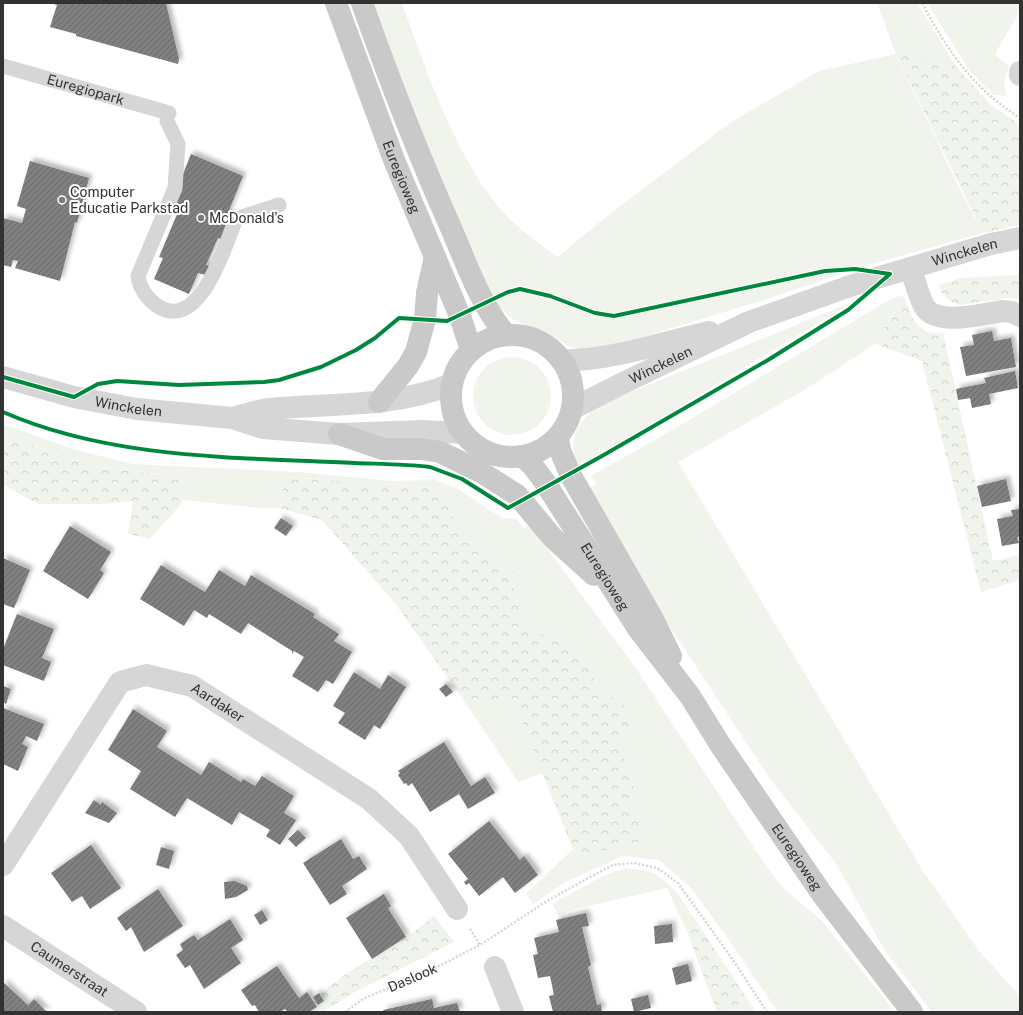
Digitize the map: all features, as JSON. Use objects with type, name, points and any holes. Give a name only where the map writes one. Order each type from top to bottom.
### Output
[{"type":"main road","name":"Euregioweg","points":[[336,3],[394,160],[460,316],[472,350]]},
{"type":"main road","name":"Euregioweg","points":[[362,3],[405,121],[441,205],[487,310],[506,335]]},
{"type":"main road","points":[[379,402],[408,366],[416,352],[424,319],[435,257]]},
{"type":"main road","points":[[506,335],[522,336],[538,341],[551,349],[561,360],[570,376],[573,393],[572,409],[566,426],[558,438],[537,452],[506,458],[489,453],[474,444],[462,433],[454,416],[451,400],[452,384],[459,366],[472,350],[488,340],[506,335]]},
{"type":"main road","points":[[339,434],[383,449],[421,449],[440,452],[481,472],[517,495],[553,538],[614,593]]},
{"type":"main road","name":"Euregioweg","points":[[558,438],[564,463],[654,621],[690,696]]},
{"type":"main road","name":"Euregioweg","points":[[522,456],[532,465],[544,481],[614,593],[639,630],[690,696],[788,846],[822,894],[912,1012]]},
{"type":"street","name":"Winckelen","points":[[572,409],[750,322],[850,286],[991,244],[1020,238]]},
{"type":"street","points":[[910,268],[924,307],[934,315],[947,319],[1003,311],[1020,316]]},
{"type":"street","name":"Winckelen","points":[[561,360],[574,360],[604,356],[750,322]]},
{"type":"street","name":"Winckelen","points":[[3,377],[74,397],[136,409],[232,418],[262,428],[339,434],[423,431],[462,433]]},
{"type":"street","name":"Winckelen","points":[[232,418],[266,409],[379,402],[418,395],[452,384]]},
{"type":"street","name":"Aardaker","points":[[3,865],[120,682],[146,675],[192,686],[369,799],[409,836],[457,909]]},
{"type":"street","name":"Caumerstraat","points":[[3,926],[136,1012]]},
{"type":"street","points":[[495,967],[513,1012]]},
{"type":"lane","name":"Euregiopark","points":[[3,66],[168,117],[178,144],[175,188],[138,276],[139,285],[150,301],[166,310],[181,309],[194,304],[208,287],[236,219],[279,205]]},
{"type":"path","points":[[922,3],[939,34],[975,84],[999,105],[1020,118]]},
{"type":"path","points":[[457,909],[495,967]]},
{"type":"green space","points":[[372,3],[402,3],[429,78],[451,128],[476,175],[496,205],[512,221],[558,257],[597,224],[731,122],[819,71],[896,54],[877,3],[917,3],[955,65],[896,55],[964,198],[983,233],[864,266],[770,298],[643,337],[598,349],[578,349],[570,347],[547,333],[514,320],[495,303],[446,197]]},
{"type":"green space","points":[[927,3],[1020,3],[1020,11],[996,52],[996,56],[1009,66],[1004,82],[1006,96],[993,95],[970,71]]},
{"type":"green space","points":[[896,54],[955,65],[990,104],[1020,125],[1020,225],[983,233]]},
{"type":"green space","points":[[1020,275],[1020,299],[1009,298],[959,305],[946,298],[939,285],[961,278]]},
{"type":"green space","points":[[903,295],[875,344],[806,389],[678,462],[923,871],[979,951],[1020,996],[1020,1012],[932,1012],[885,951],[837,865],[771,780],[647,592],[588,489],[596,484],[591,476],[681,425],[889,300]]},
{"type":"green space","points":[[903,295],[912,317],[920,328],[933,333],[943,333],[993,561],[1020,555],[1020,580],[981,592],[922,361],[875,344]]},
{"type":"green space","points":[[855,301],[656,421],[576,467],[573,447],[576,431],[586,417],[601,404]]},
{"type":"green space","points":[[504,357],[520,357],[534,363],[545,374],[551,388],[551,404],[545,418],[534,429],[520,435],[504,435],[490,429],[479,418],[473,404],[473,388],[479,374],[490,363]]},
{"type":"green space","points":[[3,424],[76,450],[133,464],[298,472],[394,481],[436,480],[458,489],[502,518],[516,519],[524,528],[529,524],[635,667],[766,866],[785,890],[822,921],[895,1012],[778,1012],[727,937],[690,887],[659,860],[623,856],[567,881],[533,904],[526,894],[573,849],[588,854],[641,825],[626,812],[634,786],[604,697],[589,668],[564,643],[527,628],[514,598],[513,572],[464,541],[450,509],[435,488],[286,477],[280,508],[262,508],[183,500],[180,506],[183,487],[162,474],[104,468],[3,436]]},
{"type":"green space","points":[[3,436],[104,468],[176,476],[183,487],[180,506],[149,539],[128,534],[133,501],[101,504],[38,504],[3,485]]},
{"type":"green space","points":[[285,477],[435,488],[450,509],[464,541],[513,572],[514,598],[527,628],[564,643],[589,668],[604,697],[618,698],[636,721],[619,742],[634,786],[626,812],[641,825],[643,841],[588,854],[573,849],[514,702],[465,702],[394,602],[322,520],[280,508]]},
{"type":"green space","points":[[514,701],[543,773],[518,782],[465,702]]},
{"type":"green space","points":[[625,868],[647,871],[660,877],[679,896],[699,925],[687,932],[667,888],[575,909],[559,915],[552,904],[601,877]]},
{"type":"green space","points":[[434,916],[454,942],[353,993],[323,1012],[296,1012],[346,974],[415,931]]},
{"type":"green space","points":[[699,925],[756,1012],[717,1012],[687,932]]},
{"type":"building","points":[[51,3],[166,3],[179,59],[178,64],[76,36],[76,34],[50,27],[57,5]]},
{"type":"building","points":[[191,154],[243,176],[228,213],[231,214],[221,239],[218,238],[206,265],[210,266],[206,275],[198,273],[189,294],[154,279],[163,258],[159,257],[178,212],[169,209]]},
{"type":"building","points":[[30,161],[89,178],[77,223],[75,222],[60,281],[15,268],[18,261],[13,260],[11,267],[3,265],[3,218],[22,223],[26,209],[17,206]]},
{"type":"building","points":[[992,331],[994,341],[1011,338],[1016,367],[966,376],[960,347],[974,345],[972,335]]},
{"type":"building","points":[[1015,371],[1018,388],[989,394],[991,404],[972,408],[970,398],[958,400],[956,389],[986,383],[984,378]]},
{"type":"building","points":[[1006,479],[1011,501],[982,507],[977,486]]},
{"type":"building","points":[[1020,509],[1020,536],[1017,537],[1019,543],[1002,546],[997,519],[1013,516],[1011,510]]},
{"type":"building","points":[[281,518],[293,526],[286,536],[274,528]]},
{"type":"building","points":[[70,526],[111,552],[100,570],[104,573],[88,599],[43,571]]},
{"type":"building","points":[[3,558],[30,570],[14,608],[3,604]]},
{"type":"building","points":[[161,565],[205,592],[219,570],[245,586],[251,575],[315,614],[313,617],[339,634],[334,641],[352,652],[333,684],[326,680],[318,692],[292,676],[304,657],[294,651],[292,654],[292,651],[248,623],[241,634],[209,614],[207,618],[194,610],[184,626],[140,599]]},
{"type":"building","points":[[17,614],[54,629],[42,658],[51,662],[44,681],[3,665],[3,649]]},
{"type":"building","points":[[354,672],[380,689],[388,675],[406,687],[380,729],[374,725],[365,740],[338,723],[345,713],[333,706]]},
{"type":"building","points":[[446,684],[453,692],[446,697],[439,689]]},
{"type":"building","points":[[3,686],[11,689],[6,704],[3,702]]},
{"type":"building","points":[[3,708],[44,724],[37,741],[26,736],[22,744],[28,747],[18,771],[3,764]]},
{"type":"building","points":[[133,709],[167,731],[157,747],[201,775],[209,762],[241,782],[243,779],[255,786],[262,776],[294,796],[284,813],[296,820],[280,845],[266,836],[270,830],[239,812],[232,825],[187,798],[175,817],[130,789],[141,771],[108,750]]},
{"type":"building","points":[[444,742],[471,786],[485,777],[495,793],[468,809],[459,794],[430,812],[412,783],[408,786],[406,783],[404,784],[398,775],[400,773],[398,771]]},
{"type":"building","points":[[94,800],[101,805],[102,802],[117,813],[109,823],[85,813]]},
{"type":"building","points":[[489,821],[520,860],[524,856],[538,875],[515,893],[503,877],[479,896],[469,883],[466,885],[464,882],[468,879],[448,854]]},
{"type":"building","points":[[298,830],[306,838],[296,847],[288,839]]},
{"type":"building","points":[[341,839],[353,859],[359,856],[367,869],[342,886],[347,894],[330,905],[303,863]]},
{"type":"building","points":[[91,845],[121,888],[90,909],[82,896],[72,902],[51,873]]},
{"type":"building","points":[[161,847],[174,851],[169,869],[156,865]]},
{"type":"building","points":[[235,881],[247,886],[248,890],[236,897],[225,899],[224,882]]},
{"type":"building","points":[[158,889],[183,926],[144,952],[131,927],[126,931],[117,918]]},
{"type":"building","points":[[384,894],[391,906],[388,908],[406,937],[372,959],[346,918]]},
{"type":"building","points":[[262,910],[268,920],[260,925],[254,915]]},
{"type":"building","points":[[586,913],[589,926],[582,927],[591,965],[588,967],[597,1005],[601,1004],[602,1012],[553,1012],[549,996],[554,995],[550,976],[538,978],[533,955],[538,954],[534,938],[559,932],[556,920]]},
{"type":"building","points":[[230,919],[243,940],[231,948],[241,963],[204,989],[190,965],[185,968],[176,955],[183,950],[180,944],[194,935],[198,940]]},
{"type":"building","points":[[672,924],[673,942],[655,944],[654,926]]},
{"type":"building","points":[[688,964],[692,981],[676,985],[672,968]]},
{"type":"building","points":[[277,966],[299,998],[307,992],[317,1007],[309,1012],[288,1012],[285,1009],[280,1012],[259,1012],[255,1005],[252,1006],[241,990]]},
{"type":"building","points":[[3,982],[28,1005],[34,999],[47,1012],[3,1012]]},
{"type":"building","points":[[319,993],[324,1001],[318,1005],[313,997]]},
{"type":"building","points":[[648,995],[651,1008],[634,1012],[631,999]]},
{"type":"building","points":[[432,999],[434,1008],[457,1003],[460,1012],[384,1012],[383,1010]]},
{"type":"cycle path","points":[[3,377],[74,397],[98,384],[117,381],[179,385],[264,382],[279,380],[321,367],[356,350],[375,338],[399,318],[447,321],[508,292],[520,289],[550,296],[595,313],[614,316],[825,271],[855,269],[890,274]]},
{"type":"cycle path","points":[[3,412],[45,428],[132,448],[221,457],[430,467],[462,479],[508,508],[602,456],[768,360],[848,310],[890,274]]},
{"type":"place","name":"Computer Educatie Parkstad","points":[[62,200]]},
{"type":"place","name":"McDonald's","points":[[201,218]]}]
